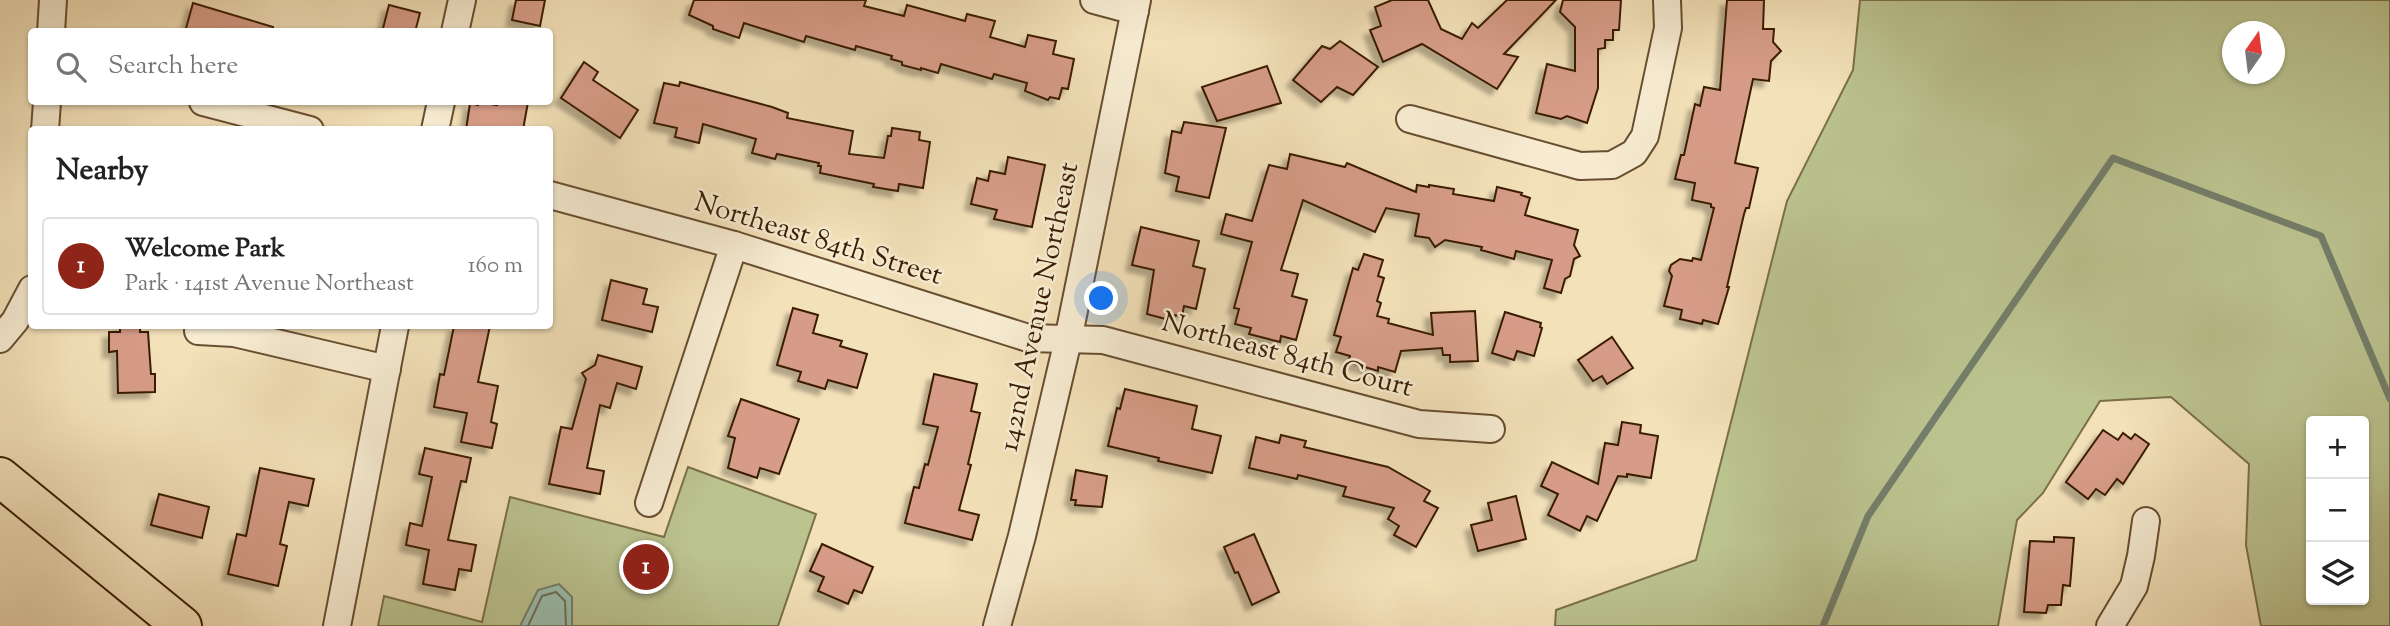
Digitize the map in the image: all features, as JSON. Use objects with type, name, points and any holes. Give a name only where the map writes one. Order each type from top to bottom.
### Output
[{"type":"main road","points":[[0,477],[182,626]]},
{"type":"street","points":[[51,28],[53,0]]},
{"type":"street","points":[[457,28],[462,0]]},
{"type":"street","points":[[1094,0],[1136,5]]},
{"type":"street","points":[[1410,119],[1580,166],[1612,165],[1634,153],[1645,136],[1668,28],[1667,0]]},
{"type":"street","name":"142nd Avenue Northeast","points":[[997,626],[1022,536],[1068,340],[1136,5]]},
{"type":"street","points":[[45,126],[47,105]]},
{"type":"street","points":[[214,105],[295,126]]},
{"type":"street","points":[[436,126],[440,105]]},
{"type":"street","name":"Northeast 84th Street","points":[[553,196],[734,245],[1028,338],[1068,340]]},
{"type":"street","points":[[649,503],[734,245]]},
{"type":"street","points":[[0,339],[15,321],[28,297]]},
{"type":"street","points":[[324,626],[339,615],[394,329]]},
{"type":"street","points":[[198,331],[234,333],[387,369]]},
{"type":"street","name":"Northeast 84th Court","points":[[1068,340],[1103,340],[1419,424],[1490,429]]},
{"type":"street","points":[[2110,626],[2134,586],[2146,521]]},
{"type":"green space","points":[[1860,0],[2390,0],[2390,626],[2261,626],[2246,545],[2249,464],[2171,397],[2100,401],[2043,493],[2017,520],[1998,626],[1555,626],[1556,610],[1696,560],[1787,201],[1853,70]]},
{"type":"green space","points":[[688,467],[816,514],[778,626],[378,626],[384,596],[482,622],[510,497],[664,537]]},
{"type":"water","points":[[559,584],[572,597],[572,626],[520,626],[538,590]]},
{"type":"building","points":[[516,0],[545,0],[540,26],[512,20]]},
{"type":"building","points":[[694,0],[866,0],[864,6],[904,16],[907,5],[965,21],[967,14],[995,21],[990,37],[1025,47],[1028,35],[1056,41],[1053,54],[1074,59],[1068,89],[1062,88],[1059,99],[1050,97],[1048,100],[1025,91],[1027,83],[994,74],[992,79],[941,64],[938,73],[921,70],[902,65],[902,62],[891,59],[892,56],[856,46],[855,50],[806,36],[804,42],[744,23],[739,38],[713,29],[713,26],[689,15]]},
{"type":"building","points":[[1392,0],[1428,0],[1441,29],[1462,39],[1472,23],[1478,28],[1507,0],[1556,0],[1504,54],[1518,57],[1497,89],[1422,44],[1383,62],[1370,30],[1381,26],[1375,7]]},
{"type":"building","points":[[1563,0],[1621,0],[1619,30],[1613,30],[1613,40],[1605,40],[1605,48],[1598,49],[1598,88],[1587,123],[1567,116],[1561,119],[1536,113],[1547,64],[1575,71],[1575,27],[1560,12]]},
{"type":"building","points":[[1727,0],[1764,0],[1763,29],[1774,29],[1773,42],[1781,51],[1771,61],[1769,81],[1753,79],[1735,163],[1758,168],[1749,208],[1746,208],[1744,214],[1729,287],[1718,324],[1703,320],[1702,324],[1680,319],[1682,310],[1664,306],[1672,276],[1669,271],[1671,265],[1680,259],[1701,260],[1714,208],[1711,204],[1692,200],[1695,183],[1675,179],[1681,155],[1684,155],[1695,104],[1700,106],[1704,87],[1720,90]]},
{"type":"building","points":[[193,3],[273,27],[273,28],[186,28]]},
{"type":"building","points":[[389,5],[420,13],[416,28],[383,28]]},
{"type":"building","points":[[1340,41],[1378,67],[1353,95],[1337,87],[1321,102],[1293,80],[1322,46],[1330,49]]},
{"type":"building","points":[[584,62],[598,72],[593,80],[638,110],[620,138],[561,98]]},
{"type":"building","points":[[1267,66],[1281,103],[1217,121],[1202,87]]},
{"type":"building","points":[[680,82],[772,107],[788,113],[787,118],[853,131],[849,154],[884,158],[892,128],[920,132],[919,140],[930,142],[923,188],[899,184],[898,191],[820,173],[819,163],[777,154],[775,159],[752,153],[756,139],[703,124],[699,143],[675,137],[677,128],[654,123],[664,83],[679,86]]},
{"type":"building","points":[[470,105],[527,105],[524,126],[467,126]]},
{"type":"building","points":[[1184,122],[1226,128],[1209,198],[1176,191],[1179,177],[1165,173],[1172,131],[1181,133]]},
{"type":"building","points":[[1290,154],[1345,167],[1347,163],[1416,192],[1417,185],[1429,185],[1454,189],[1453,194],[1494,201],[1497,187],[1522,193],[1521,195],[1530,198],[1525,215],[1578,230],[1574,245],[1580,256],[1574,259],[1570,276],[1565,279],[1561,293],[1544,288],[1552,260],[1516,251],[1514,259],[1481,250],[1482,247],[1445,240],[1435,247],[1429,238],[1415,236],[1419,214],[1386,208],[1375,232],[1303,200],[1281,270],[1298,274],[1292,296],[1307,300],[1296,340],[1281,336],[1280,342],[1249,334],[1251,328],[1235,324],[1239,309],[1234,308],[1252,242],[1221,234],[1226,214],[1252,221],[1269,165],[1287,169]]},
{"type":"building","points":[[1008,157],[1045,165],[1032,227],[994,219],[997,210],[971,204],[977,178],[988,181],[990,171],[1005,174]]},
{"type":"building","points":[[1141,227],[1199,241],[1193,266],[1205,269],[1196,309],[1184,306],[1182,317],[1175,315],[1173,321],[1147,314],[1154,270],[1132,265]]},
{"type":"building","points":[[1364,254],[1383,260],[1378,276],[1384,278],[1377,301],[1381,303],[1377,316],[1389,319],[1388,323],[1433,335],[1431,313],[1475,311],[1478,361],[1450,362],[1450,355],[1443,355],[1442,348],[1401,351],[1395,372],[1378,367],[1378,371],[1348,362],[1350,356],[1336,352],[1341,337],[1334,335],[1353,268],[1358,270]]},
{"type":"building","points":[[611,280],[647,289],[643,304],[658,307],[652,332],[602,320]]},
{"type":"building","points":[[793,308],[818,315],[813,333],[842,341],[840,346],[867,354],[857,388],[828,380],[825,389],[798,381],[801,372],[777,365]]},
{"type":"building","points":[[1505,312],[1541,323],[1534,356],[1517,351],[1514,360],[1492,353]]},
{"type":"building","points":[[120,329],[140,329],[140,332],[148,332],[155,392],[118,393],[117,351],[109,352],[109,332],[120,332]]},
{"type":"building","points":[[453,329],[489,329],[478,382],[498,386],[491,422],[497,424],[492,448],[461,442],[467,413],[434,407],[440,374],[444,375]]},
{"type":"building","points":[[1612,337],[1633,368],[1607,384],[1602,376],[1593,381],[1578,360]]},
{"type":"building","points":[[598,355],[642,367],[636,389],[617,383],[610,408],[600,405],[587,468],[604,471],[600,494],[549,484],[561,427],[572,429],[586,379],[582,373],[595,365]]},
{"type":"building","points":[[934,374],[977,384],[971,411],[980,413],[968,464],[971,465],[959,510],[979,515],[972,540],[905,523],[914,487],[919,488],[938,427],[923,424]]},
{"type":"building","points":[[1125,389],[1197,406],[1192,429],[1221,436],[1212,473],[1108,446],[1117,408],[1120,409]]},
{"type":"building","points":[[741,399],[799,419],[779,474],[760,468],[757,478],[728,468],[735,438],[728,436]]},
{"type":"building","points":[[1622,422],[1641,425],[1640,433],[1658,436],[1651,478],[1627,474],[1627,477],[1618,476],[1597,521],[1587,516],[1580,531],[1548,515],[1558,494],[1541,486],[1552,462],[1598,484],[1605,443],[1618,445]]},
{"type":"building","points":[[2103,430],[2118,440],[2123,433],[2131,439],[2135,434],[2149,444],[2123,484],[2117,479],[2105,495],[2096,489],[2088,499],[2066,482]]},
{"type":"building","points":[[1281,435],[1306,441],[1304,447],[1388,467],[1430,491],[1424,501],[1438,508],[1416,547],[1394,535],[1399,526],[1388,519],[1394,508],[1343,496],[1346,487],[1298,475],[1297,479],[1249,468],[1256,437],[1279,443]]},
{"type":"building","points":[[425,448],[471,458],[466,482],[461,481],[448,540],[476,545],[471,571],[459,569],[455,590],[423,584],[429,550],[406,545],[410,523],[422,526],[432,477],[419,474]]},
{"type":"building","points":[[260,468],[314,479],[308,506],[289,502],[280,544],[287,546],[278,586],[228,574],[237,534],[246,536]]},
{"type":"building","points":[[1076,470],[1107,476],[1102,507],[1075,505],[1076,500],[1071,500]]},
{"type":"building","points":[[159,494],[209,507],[202,538],[151,525]]},
{"type":"building","points":[[1516,496],[1526,539],[1478,551],[1471,525],[1492,520],[1488,503]]},
{"type":"building","points":[[1254,534],[1279,592],[1252,605],[1224,547]]},
{"type":"building","points":[[2054,537],[2074,538],[2070,586],[2063,585],[2061,605],[2048,605],[2046,613],[2024,612],[2030,541],[2054,542]]},
{"type":"building","points":[[822,544],[873,567],[862,593],[854,590],[848,604],[818,591],[824,577],[810,571]]},
{"type":"waterway","points":[[1823,626],[1868,516],[2113,158],[2321,236],[2390,399]]},
{"type":"place","name":"Welcome Park","points":[[646,567]]}]
